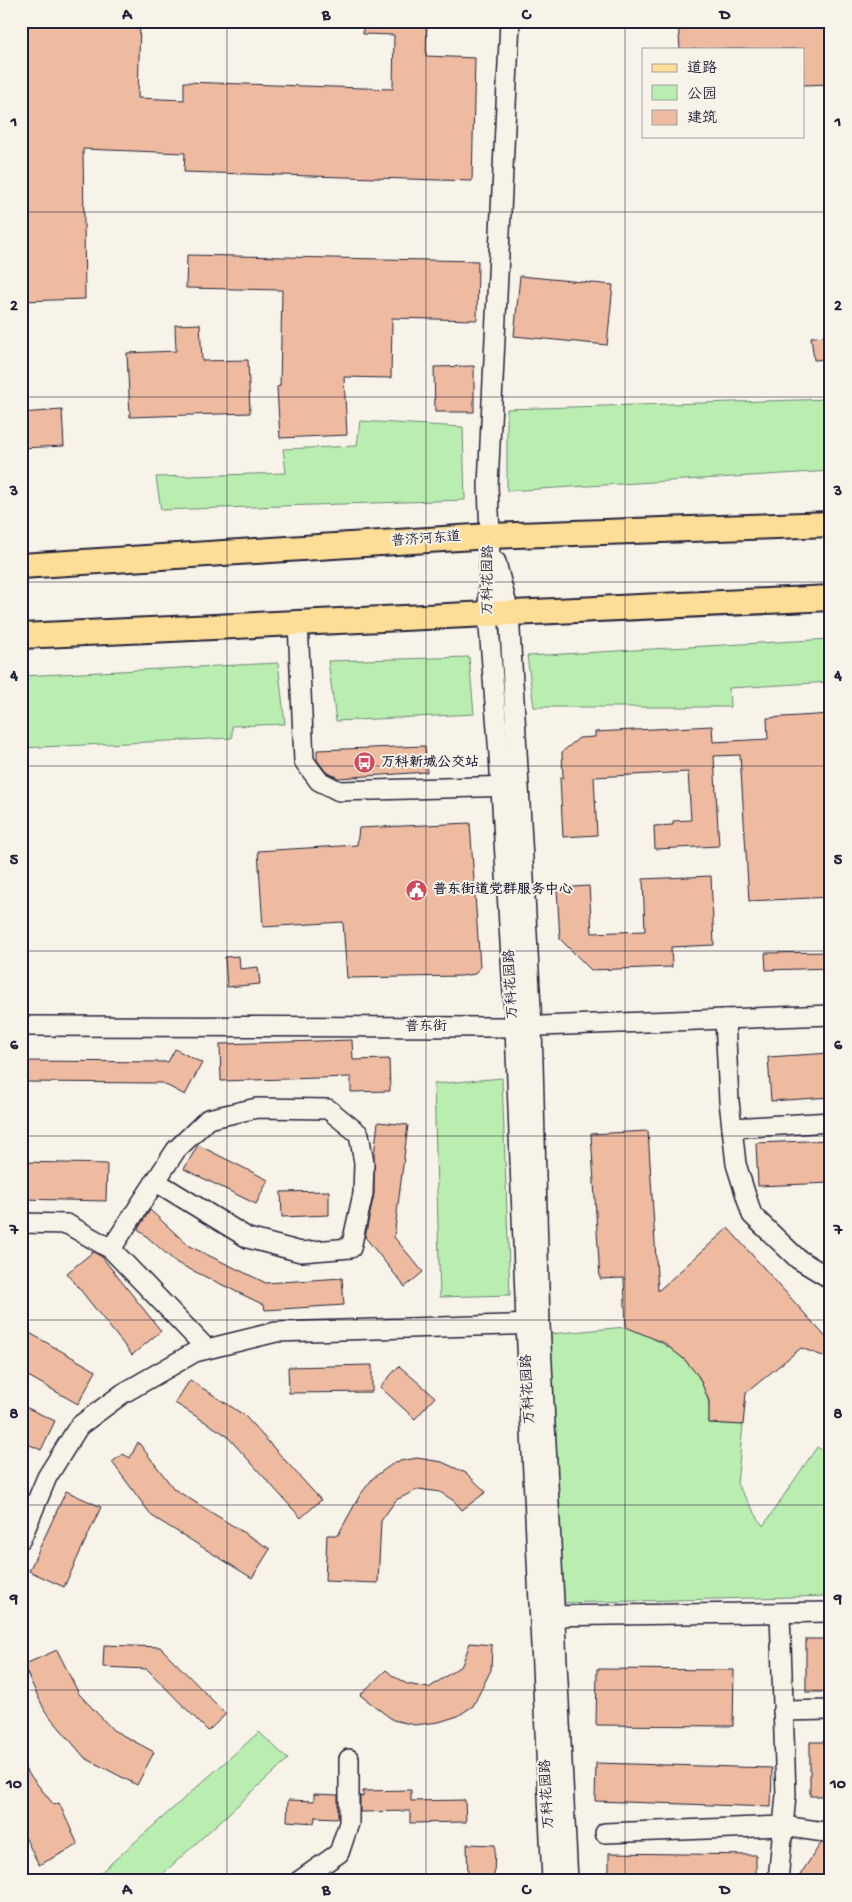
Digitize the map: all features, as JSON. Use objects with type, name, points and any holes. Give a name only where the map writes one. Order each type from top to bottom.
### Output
[{"type":"main road","name":"普济河东道","points":[[21,566],[490,536],[831,524]]},
{"type":"main road","points":[[21,636],[831,598]]},
{"type":"street","name":"万科花园路","points":[[510,21],[488,486],[490,536],[499,614],[523,1026],[533,1324],[547,1616],[552,1881]]},
{"type":"street","points":[[298,622],[304,761],[319,781],[339,791],[510,787]]},
{"type":"street","name":"普东街","points":[[21,1026],[523,1026],[831,1015]]},
{"type":"street","points":[[726,1019],[729,1101],[736,1164],[752,1215],[798,1259],[831,1279]]},
{"type":"street","points":[[111,1249],[155,1181],[176,1150],[208,1118],[257,1108],[328,1109],[358,1134],[364,1163],[363,1194],[351,1248],[301,1252],[248,1238],[155,1181]]},
{"type":"street","points":[[732,1128],[831,1122]]},
{"type":"street","points":[[21,1223],[67,1224],[111,1249],[207,1349]]},
{"type":"street","points":[[21,1539],[47,1477],[79,1426],[122,1394],[195,1352],[276,1332],[533,1324]]},
{"type":"street","points":[[547,1616],[831,1612]]},
{"type":"street","points":[[778,1881],[786,1795],[780,1613]]},
{"type":"street","name":"万科花园路","points":[[547,1616],[568,1881]]},
{"type":"street","points":[[783,1711],[831,1710]]},
{"type":"street","points":[[299,1881],[339,1853],[349,1823],[349,1759]]},
{"type":"street","points":[[606,1833],[783,1826],[831,1833]]},
{"type":"green space","points":[[831,399],[831,471],[507,491],[507,409]]},
{"type":"green space","points":[[360,421],[463,427],[465,500],[161,510],[156,477],[286,473],[283,449],[357,446]]},
{"type":"green space","points":[[831,639],[831,682],[729,688],[730,707],[534,707],[527,656]]},
{"type":"green space","points":[[469,657],[474,714],[336,721],[328,661]]},
{"type":"green space","points":[[278,663],[285,724],[232,726],[232,738],[21,748],[21,676]]},
{"type":"green space","points":[[502,1078],[510,1295],[440,1297],[434,1084]]},
{"type":"green space","points":[[626,1327],[665,1345],[687,1363],[703,1386],[709,1403],[709,1423],[743,1425],[737,1484],[763,1526],[817,1447],[831,1456],[831,1596],[559,1603],[550,1334]]},
{"type":"green space","points":[[259,1732],[288,1759],[155,1881],[91,1881]]},
{"type":"building","points":[[21,21],[140,21],[138,98],[184,100],[184,82],[393,89],[394,35],[363,34],[363,21],[427,21],[426,56],[475,58],[472,181],[184,172],[185,153],[83,149],[85,299],[21,301]]},
{"type":"building","points":[[678,21],[831,21],[831,84],[804,85],[804,48],[680,48]]},
{"type":"building","points":[[187,255],[478,261],[477,320],[392,318],[391,378],[344,377],[347,435],[280,438],[277,387],[280,386],[282,290],[186,288]]},
{"type":"building","points":[[520,276],[613,285],[607,345],[514,336]]},
{"type":"building","points":[[200,324],[202,361],[248,360],[250,413],[130,417],[127,353],[176,351],[175,325]]},
{"type":"building","points":[[831,336],[831,359],[814,360],[811,337]]},
{"type":"building","points":[[474,366],[474,412],[435,412],[434,367]]},
{"type":"building","points":[[62,410],[64,446],[21,448],[21,413]]},
{"type":"building","points":[[831,714],[831,897],[749,901],[740,755],[714,756],[719,846],[655,849],[654,826],[673,825],[673,821],[691,820],[688,772],[594,777],[597,835],[563,837],[560,778],[563,778],[562,752],[579,738],[595,737],[595,732],[712,726],[713,742],[768,739],[767,718]]},
{"type":"building","points":[[425,746],[427,772],[338,778],[326,772],[317,760],[317,750]]},
{"type":"building","name":"普东街道党群服务中心","points":[[470,823],[480,967],[475,974],[462,976],[347,978],[343,922],[263,927],[258,851],[357,845],[359,828]]},
{"type":"building","points":[[711,876],[714,945],[671,947],[672,967],[591,970],[560,939],[557,888],[589,886],[592,933],[645,931],[643,879]]},
{"type":"building","points":[[831,952],[831,968],[766,970],[765,953]]},
{"type":"building","points":[[239,956],[240,969],[258,967],[260,984],[227,987],[225,957]]},
{"type":"building","points":[[352,1040],[353,1060],[389,1059],[390,1091],[351,1092],[351,1077],[221,1081],[220,1044]]},
{"type":"building","points":[[175,1049],[202,1063],[185,1095],[162,1083],[21,1082],[21,1061],[168,1062]]},
{"type":"building","points":[[831,1053],[831,1097],[771,1101],[768,1057]]},
{"type":"building","points":[[378,1122],[408,1125],[394,1237],[423,1272],[405,1287],[365,1237],[374,1194],[374,1155]]},
{"type":"building","points":[[648,1131],[658,1291],[728,1228],[831,1343],[831,1359],[801,1348],[746,1393],[743,1425],[709,1423],[709,1401],[699,1377],[685,1360],[664,1343],[626,1327],[624,1278],[600,1279],[591,1134]]},
{"type":"building","points":[[831,1140],[831,1183],[758,1186],[756,1143]]},
{"type":"building","points":[[198,1145],[268,1180],[256,1204],[184,1169]]},
{"type":"building","points":[[21,1162],[107,1164],[106,1201],[21,1199]]},
{"type":"building","points":[[329,1191],[329,1215],[282,1217],[281,1192]]},
{"type":"building","points":[[150,1210],[189,1246],[266,1283],[342,1278],[344,1305],[265,1310],[264,1305],[177,1263],[138,1229]]},
{"type":"building","points":[[93,1252],[102,1257],[161,1331],[132,1355],[67,1273]]},
{"type":"building","points":[[21,1328],[96,1371],[78,1404],[21,1372]]},
{"type":"building","points":[[372,1365],[372,1392],[289,1393],[288,1367]]},
{"type":"building","points":[[399,1366],[435,1397],[415,1419],[380,1387]]},
{"type":"building","points":[[190,1380],[244,1415],[321,1500],[301,1518],[226,1435],[175,1403]]},
{"type":"building","points":[[21,1405],[55,1421],[41,1450],[21,1441]]},
{"type":"building","points":[[138,1442],[174,1489],[270,1549],[252,1578],[152,1516],[112,1462],[123,1454],[130,1458]]},
{"type":"building","points":[[417,1458],[442,1462],[466,1473],[486,1492],[462,1510],[454,1501],[440,1492],[419,1489],[396,1500],[381,1521],[378,1583],[325,1581],[327,1535],[338,1535],[360,1495],[373,1478],[395,1462]]},
{"type":"building","points":[[66,1491],[101,1507],[64,1587],[29,1571]]},
{"type":"building","points":[[806,1639],[831,1639],[831,1692],[806,1692]]},
{"type":"building","points":[[470,1643],[492,1645],[491,1670],[473,1706],[458,1716],[439,1722],[415,1725],[393,1720],[360,1695],[386,1670],[407,1684],[429,1688],[462,1665]]},
{"type":"building","points":[[104,1645],[160,1647],[226,1714],[208,1731],[147,1669],[103,1667]]},
{"type":"building","points":[[57,1650],[79,1694],[113,1730],[154,1752],[137,1785],[85,1758],[45,1711],[23,1665]]},
{"type":"building","points":[[597,1669],[734,1670],[733,1726],[596,1725]]},
{"type":"building","points":[[810,1742],[831,1742],[831,1796],[810,1796]]},
{"type":"building","points":[[596,1763],[772,1768],[771,1807],[595,1801]]},
{"type":"building","points":[[21,1764],[54,1805],[59,1803],[78,1845],[39,1865],[21,1829]]},
{"type":"building","points":[[411,1790],[411,1801],[465,1800],[466,1822],[410,1823],[410,1811],[360,1812],[360,1796],[363,1797],[363,1791]]},
{"type":"building","points":[[314,1794],[338,1795],[338,1818],[315,1817],[314,1823],[287,1821],[288,1800],[314,1801]]},
{"type":"building","points":[[821,1843],[831,1844],[831,1881],[808,1881],[800,1875]]},
{"type":"building","points":[[467,1844],[495,1845],[494,1881],[468,1881]]},
{"type":"building","points":[[609,1853],[756,1855],[756,1881],[609,1881]]},
{"type":"place","name":"万科新城公交站","points":[[365,763]]},
{"type":"place","name":"普东街道党群服务中心","points":[[417,890]]}]
